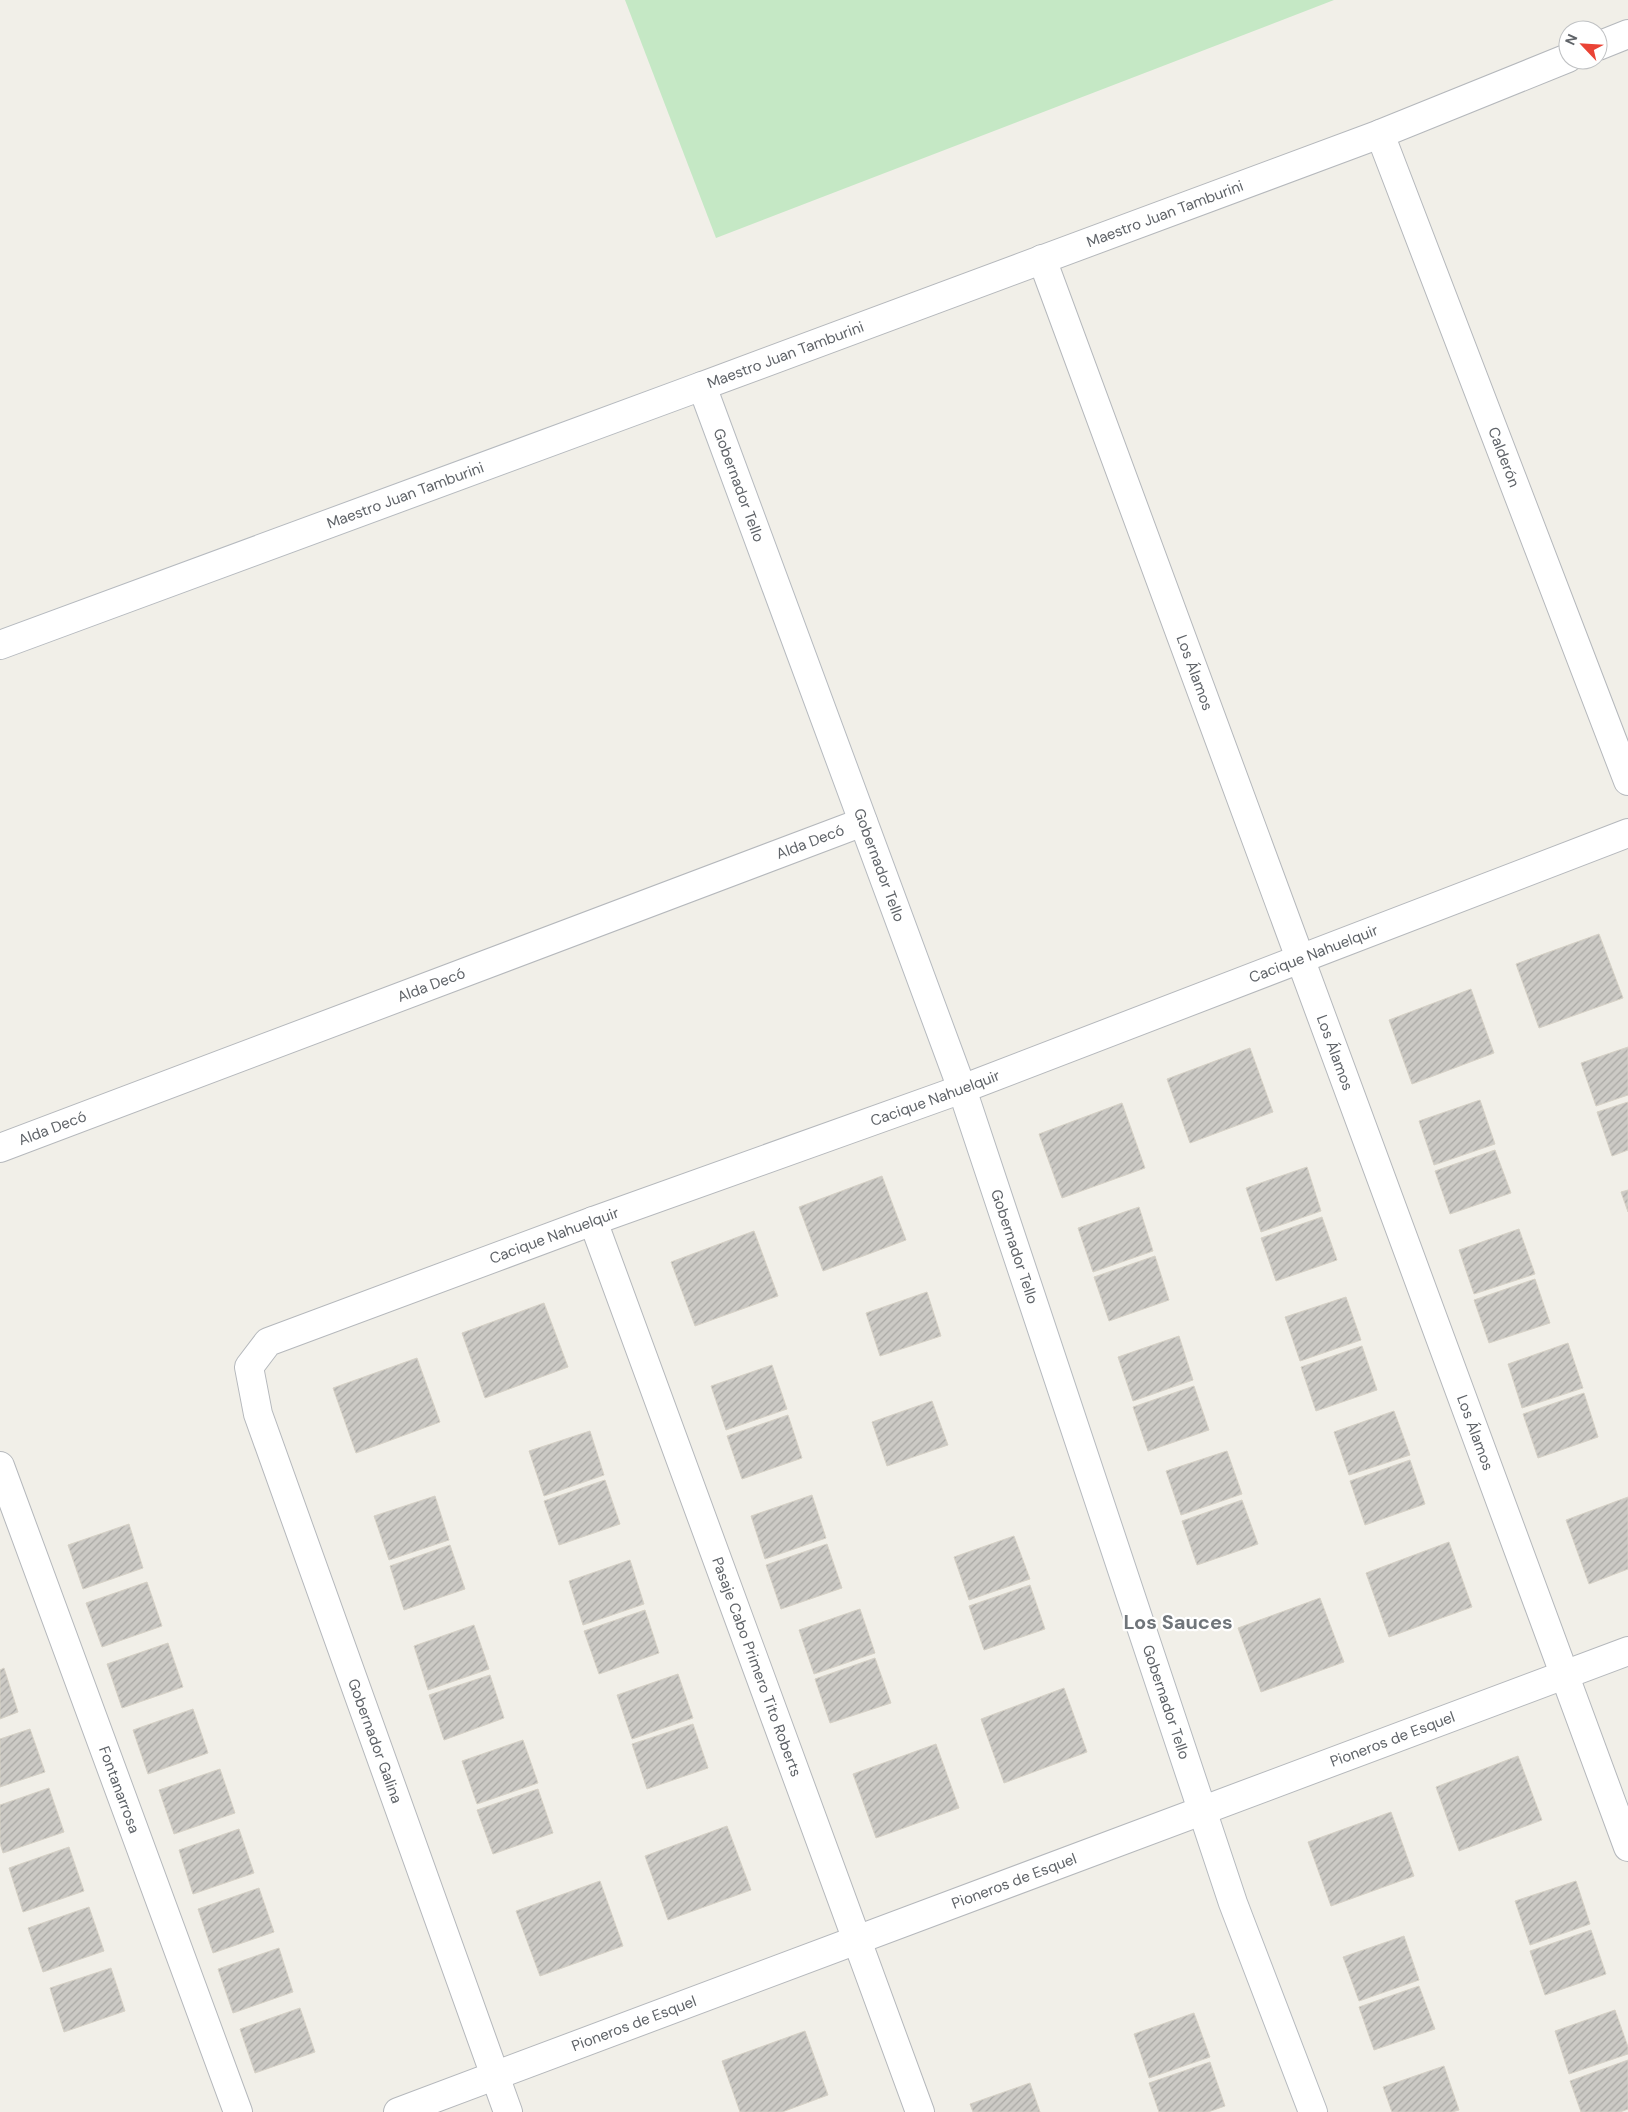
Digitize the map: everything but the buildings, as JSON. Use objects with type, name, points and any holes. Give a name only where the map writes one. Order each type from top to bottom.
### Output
[{"type":"street","points":[[1608,42],[1628,34]]},
{"type":"street","name":"Maestro Juan Tamburini","points":[[0,645],[1380,134],[1558,62]]},
{"type":"street","name":"Calderón","points":[[1380,134],[1628,780]]},
{"type":"street","name":"Los Álamos","points":[[1042,259],[1628,1847]]},
{"type":"street","name":"Gobernador Tello","points":[[702,386],[962,1089],[1233,1903],[1313,2112]]},
{"type":"street","name":"Alda Decó","points":[[0,1148],[863,822]]},
{"type":"street","name":"Cacique Nahuelquir","points":[[248,1367],[268,1342],[592,1221],[962,1089],[1301,960],[1628,832]]},
{"type":"street","name":"Pasaje Cabo Primero Tito Roberts","points":[[592,1221],[920,2112]]},
{"type":"street","name":"Gobernador Galina","points":[[248,1367],[258,1414],[508,2112]]},
{"type":"street","name":"Fontanarrosa","points":[[0,1466],[238,2112]]},
{"type":"street","name":"Pioneros de Esquel","points":[[398,2112],[1628,1651]]},
{"type":"green space","points":[[625,0],[1334,0],[716,238]]},
{"type":"district","name":"Los Sauces","points":[[1178,1622]]}]
